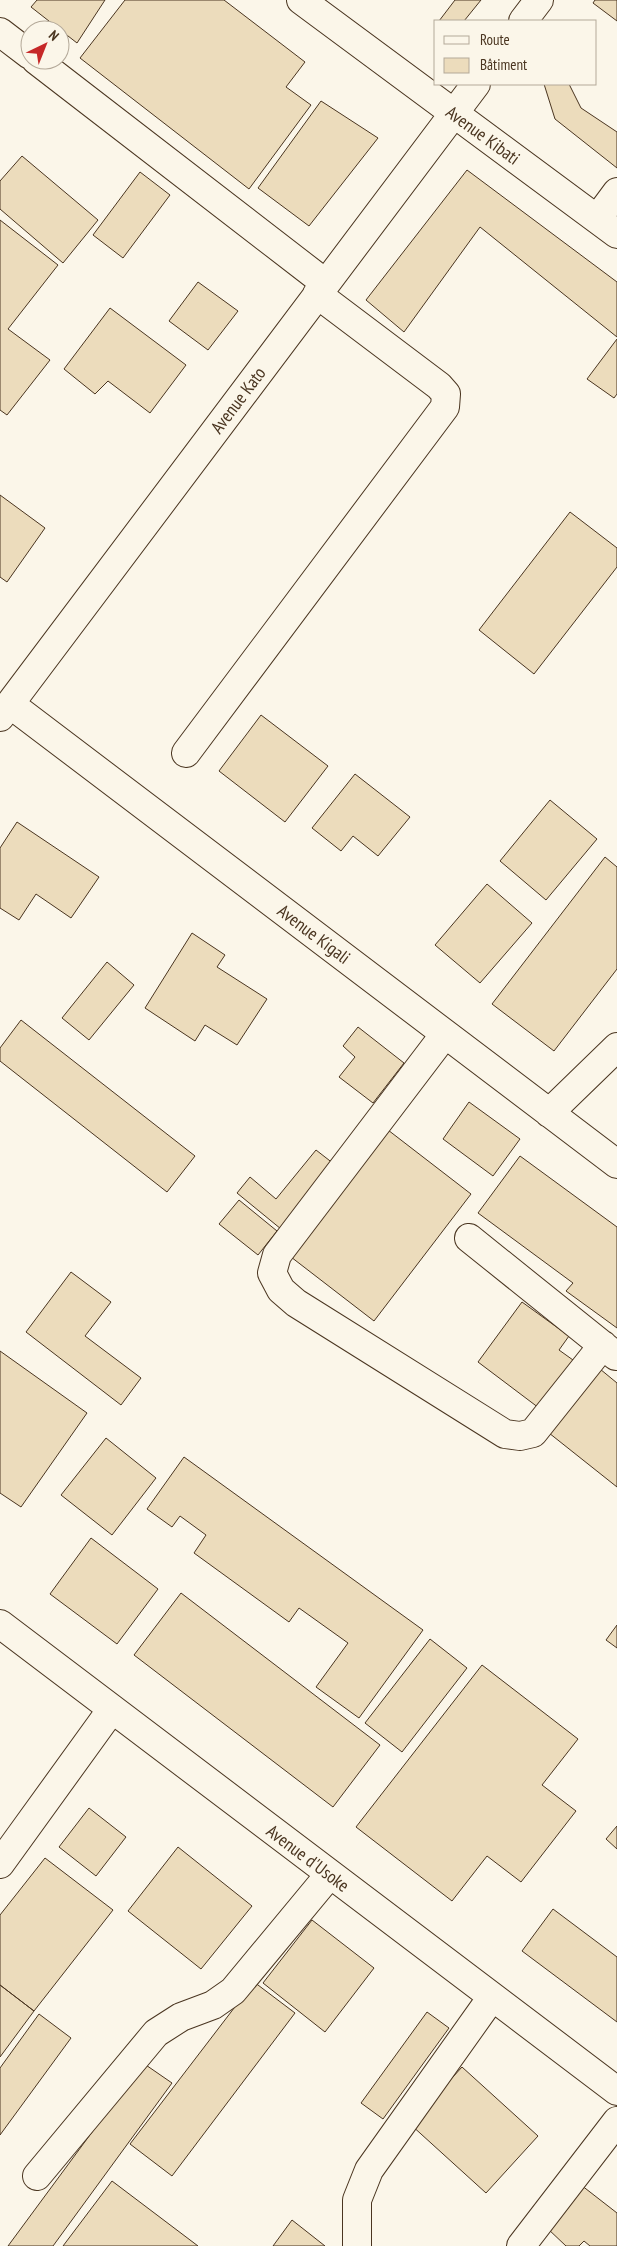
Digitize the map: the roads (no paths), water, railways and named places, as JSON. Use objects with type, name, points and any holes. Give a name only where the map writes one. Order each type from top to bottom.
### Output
[{"type":"street","name":"Avenue Kibati","points":[[301,0],[607,226]]},
{"type":"street","points":[[524,20],[539,0]]},
{"type":"street","points":[[0,32],[20,47]]},
{"type":"street","points":[[48,70],[321,288],[439,386],[446,394],[445,407],[186,753]]},
{"type":"street","name":"Avenue Kato","points":[[5,710],[475,85]]},
{"type":"street","points":[[607,226],[617,192]]},
{"type":"street","name":"Avenue Kigali","points":[[5,710],[445,1034],[617,1164]]},
{"type":"street","points":[[445,1034],[277,1254],[272,1273],[281,1290],[296,1303],[505,1434],[520,1436],[533,1433],[610,1351],[469,1238]]},
{"type":"street","points":[[549,1113],[617,1048]]},
{"type":"street","name":"Avenue d'Usoke","points":[[0,1624],[617,2091]]},
{"type":"street","points":[[0,1864],[112,1709]]},
{"type":"street","points":[[37,2176],[156,2033],[181,2017],[214,2005],[233,1991],[330,1874]]},
{"type":"street","points":[[357,2246],[357,2200],[369,2170],[492,1997]]},
{"type":"street","points":[[521,2246],[617,2121]]}]
